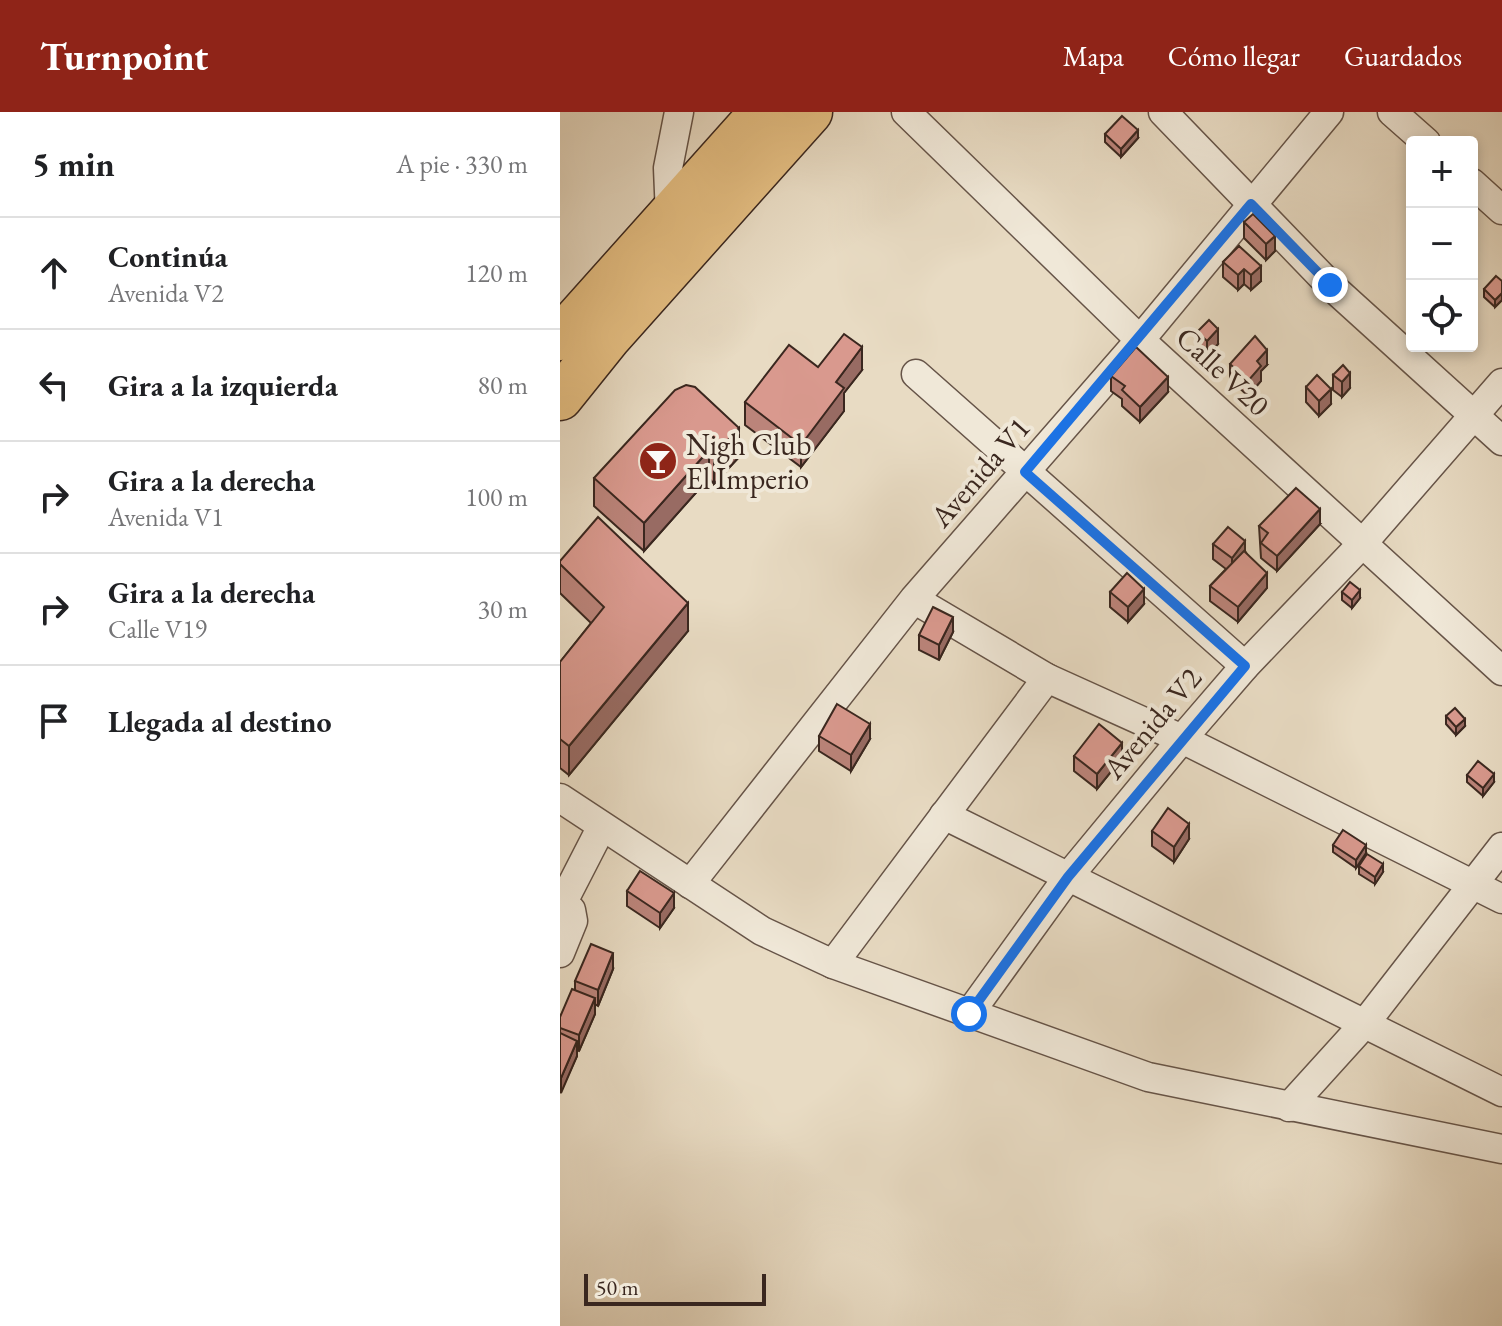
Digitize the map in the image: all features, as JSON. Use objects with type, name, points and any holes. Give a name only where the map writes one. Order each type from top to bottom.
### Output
[{"type":"main road","points":[[560,338],[762,112]]},
{"type":"main road","points":[[560,398],[609,337],[810,112]]},
{"type":"street","points":[[670,216],[668,168],[679,112]]},
{"type":"street","name":"Calle V20","points":[[906,112],[1140,340],[1502,671]]},
{"type":"street","points":[[1163,112],[1330,285],[1502,441]]},
{"type":"street","name":"Avenida V1","points":[[690,884],[914,599],[1140,340],[1329,112]]},
{"type":"street","points":[[1392,112],[1419,136]]},
{"type":"street","points":[[1478,188],[1502,210]]},
{"type":"street","points":[[916,374],[1245,666]]},
{"type":"street","name":"Avenida V2","points":[[969,1014],[1068,877],[1182,739],[1245,666],[1361,545],[1502,383]]},
{"type":"street","points":[[914,599],[1047,678],[1182,739],[1502,899]]},
{"type":"street","points":[[833,964],[1047,678]]},
{"type":"street","points":[[560,798],[601,828],[762,931],[833,964],[1148,1077],[1502,1149]]},
{"type":"street","points":[[944,815],[1502,1092]]},
{"type":"street","points":[[560,953],[573,921],[571,910],[561,902],[601,828]]},
{"type":"street","points":[[1289,1107],[1366,1022],[1502,847]]},
{"type":"building","points":[[1122,116],[1138,130],[1121,149],[1105,134]]},
{"type":"building","points":[[1253,214],[1275,236],[1266,244],[1244,222]]},
{"type":"building","points":[[1239,246],[1261,266],[1251,275],[1244,269],[1238,275],[1223,262]]},
{"type":"building","points":[[1496,276],[1502,281],[1502,293],[1495,300],[1484,289]]},
{"type":"building","points":[[1209,320],[1218,329],[1207,341],[1197,332]]},
{"type":"building","points":[[844,334],[862,347],[836,382],[844,388],[801,445],[745,402],[789,345],[818,367]]},
{"type":"building","points":[[1255,336],[1267,350],[1257,361],[1261,366],[1248,381],[1230,364]]},
{"type":"building","points":[[1136,347],[1168,377],[1140,407],[1122,390],[1125,386],[1111,376]]},
{"type":"building","points":[[1343,365],[1350,373],[1342,382],[1333,375]]},
{"type":"building","points":[[1317,375],[1331,389],[1319,401],[1306,387]]},
{"type":"building","points":[[686,385],[695,387],[739,428],[714,455],[709,450],[644,523],[594,478],[675,390]]},
{"type":"building","points":[[1296,488],[1320,509],[1277,556],[1261,543],[1268,533],[1259,526]]},
{"type":"building","points":[[598,517],[688,603],[569,746],[560,739],[560,662],[604,607],[560,561]]},
{"type":"building","points":[[1228,527],[1245,541],[1232,558],[1213,544]]},
{"type":"building","points":[[1244,551],[1267,573],[1238,607],[1210,586]]},
{"type":"building","points":[[1127,573],[1144,589],[1128,607],[1110,592]]},
{"type":"building","points":[[1350,582],[1360,590],[1352,600],[1342,592]]},
{"type":"building","points":[[933,607],[953,617],[939,645],[919,635]]},
{"type":"building","points":[[837,704],[870,724],[851,755],[819,736]]},
{"type":"building","points":[[1455,708],[1465,719],[1456,727],[1446,716]]},
{"type":"building","points":[[1099,724],[1122,743],[1097,774],[1074,756]]},
{"type":"building","points":[[1478,761],[1494,774],[1483,788],[1467,775]]},
{"type":"building","points":[[1168,808],[1189,824],[1174,847],[1152,831]]},
{"type":"building","points":[[1343,830],[1366,845],[1356,860],[1333,845]]},
{"type":"building","points":[[1367,854],[1383,864],[1375,877],[1359,866]]},
{"type":"building","points":[[640,871],[674,893],[660,913],[627,891]]},
{"type":"building","points":[[591,944],[613,953],[598,990],[575,981]]},
{"type":"building","points":[[572,989],[595,998],[579,1035],[560,1028],[560,1017]]},
{"type":"building","points":[[560,1033],[577,1041],[561,1078],[560,1077]]},
{"type":"place","name":"Nigh Club El Imperio","points":[[658,461]]},
{"type":"route","points":[[969,1014],[1068,877],[1245,666],[1025,472],[1140,340],[1251,204],[1330,285]]}]
